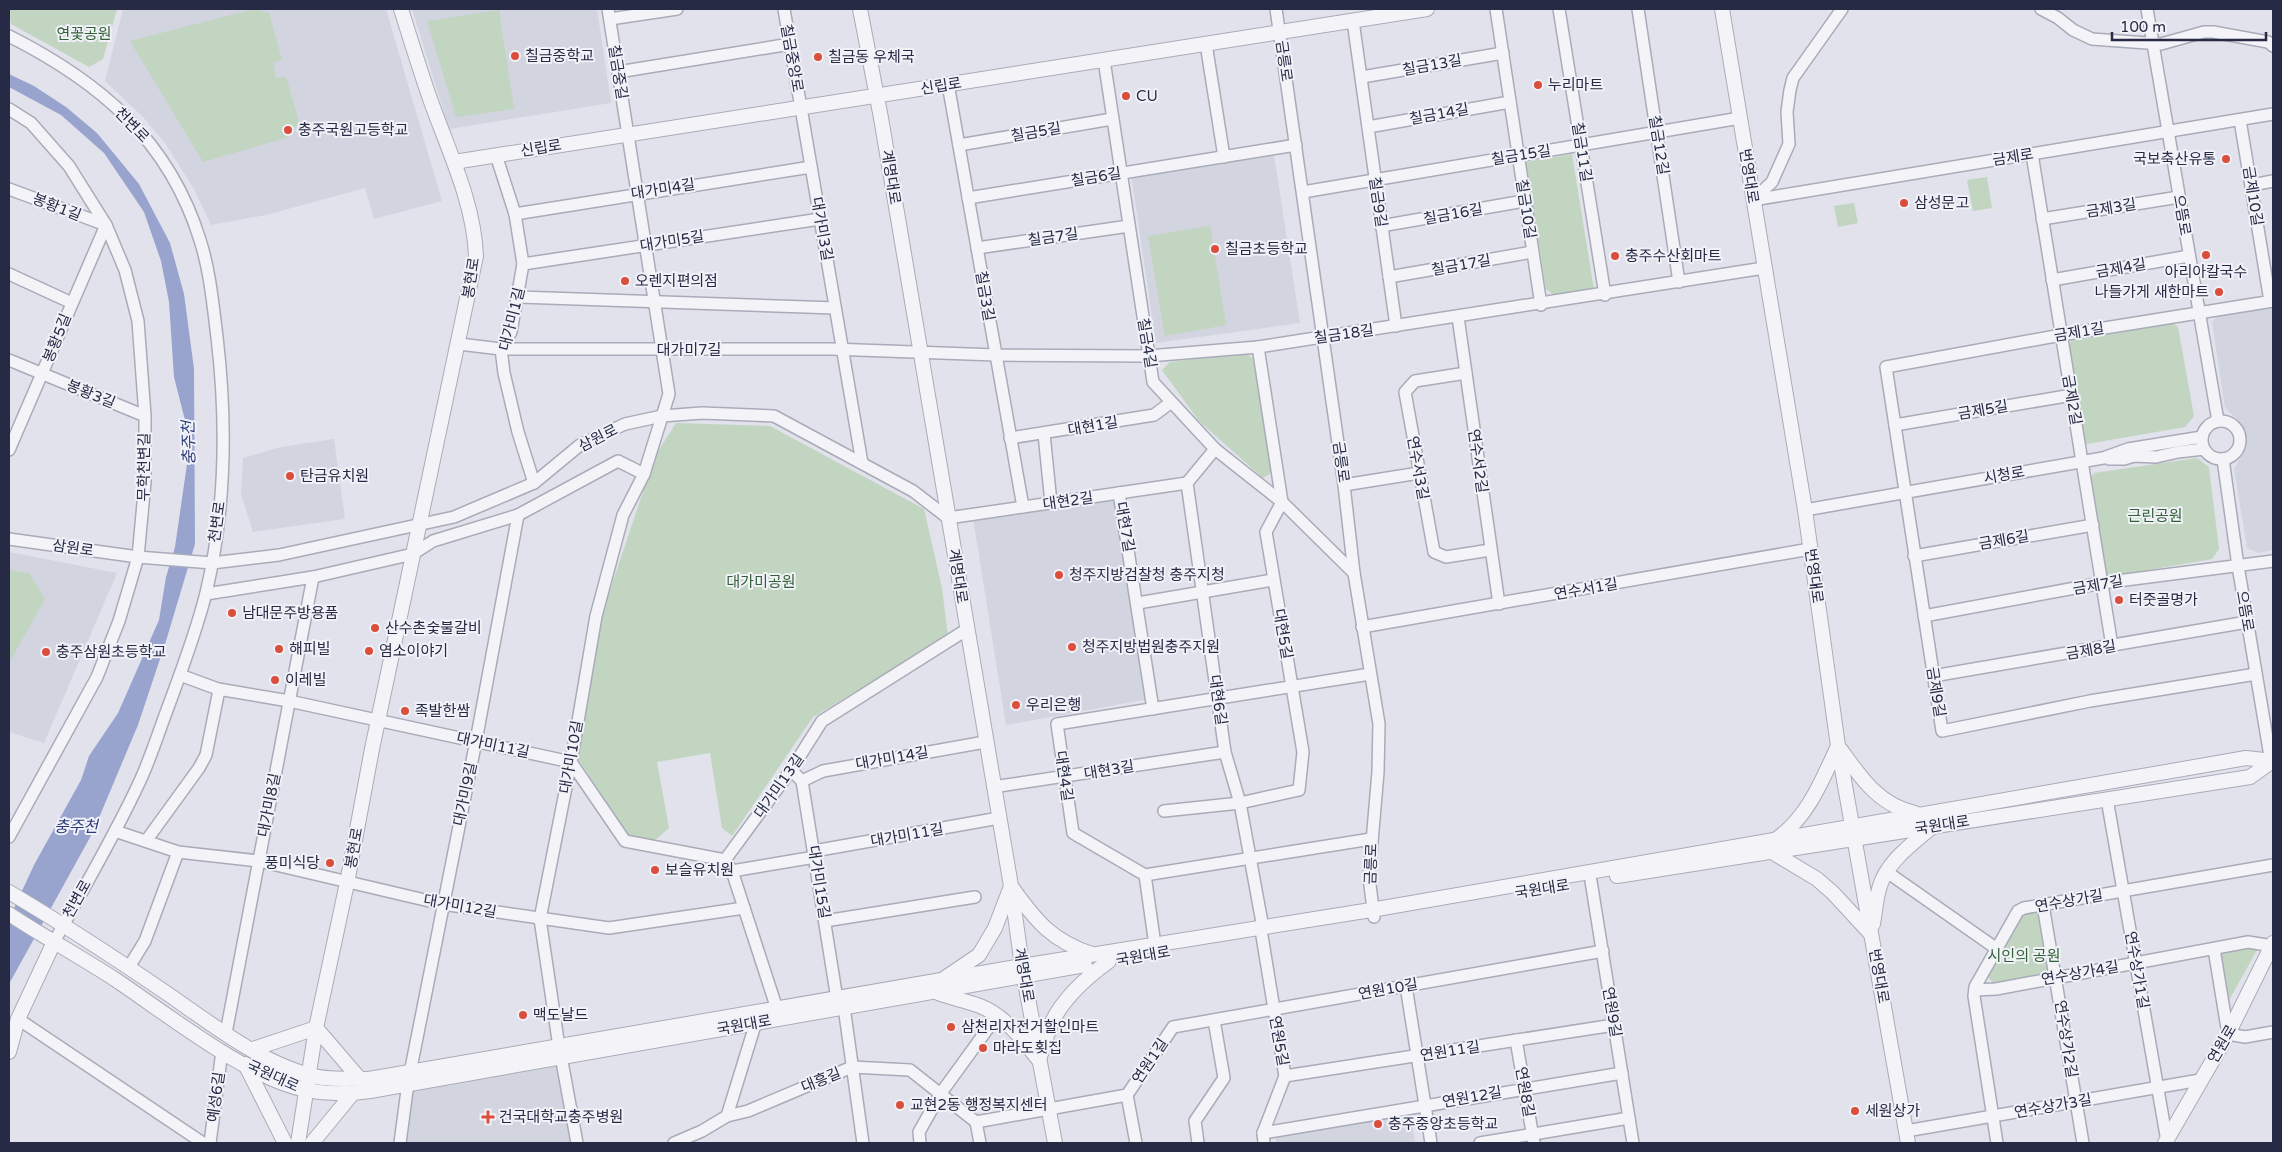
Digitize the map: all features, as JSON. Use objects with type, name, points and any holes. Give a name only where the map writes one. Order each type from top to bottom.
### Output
[{"type":"street","name":"봉현로","points":[[298,1143],[316,1028],[476,256],[475,234],[454,162],[429,96],[401,9]]},
{"type":"street","points":[[609,14],[677,9]]},
{"type":"street","name":"칠금중앙로","points":[[784,9],[801,108]]},
{"type":"street","name":"계명대로","points":[[860,9],[876,96],[882,118],[966,630],[1011,886],[1023,971],[1055,1143]]},
{"type":"street","name":"금릉로","points":[[1276,9],[1344,485],[1354,573],[1379,724],[1378,772],[1368,877],[1374,913]]},
{"type":"street","name":"신립로","points":[[454,162],[1427,9]]},
{"type":"street","name":"칠금10길","points":[[1496,9],[1541,304]]},
{"type":"street","name":"칠금11길","points":[[1559,9],[1605,295]]},
{"type":"street","name":"칠금12길","points":[[1638,9],[1679,282]]},
{"type":"street","name":"번영대로","points":[[1722,9],[1805,510],[1838,746],[1907,1137]]},
{"type":"street","points":[[1753,200],[1772,182],[1789,144],[1788,112],[1793,78],[1842,9]]},
{"type":"street","points":[[2042,9],[2058,18],[2073,30],[2092,39],[2153,44],[2204,32],[2213,32],[2268,42],[2273,46]]},
{"type":"street","name":"으뜸로","points":[[2147,9],[2218,421]]},
{"type":"street","name":"칠금중길","points":[[609,14],[655,302]]},
{"type":"street","name":"칠금9길","points":[[1353,21],[1396,326]]},
{"type":"street","name":"천변로","points":[[9,36],[85,81],[132,121],[163,158],[184,195],[201,242],[212,297],[224,413],[223,478],[212,563],[206,594],[180,675],[140,780],[115,831],[51,940],[18,1019],[9,1052]]},
{"type":"street","points":[[618,72],[790,44]]},
{"type":"street","points":[[1206,44],[1224,156]]},
{"type":"street","name":"칠금13길","points":[[1362,77],[1503,53]]},
{"type":"street","name":"칠금4길","points":[[1104,60],[1153,382],[1170,403],[1215,449],[1282,502],[1354,573]]},
{"type":"street","name":"칠금3길","points":[[948,84],[1023,507]]},
{"type":"street","name":"칠금14길","points":[[1368,127],[1510,102]]},
{"type":"street","name":"대가미3길","points":[[801,108],[862,464]]},
{"type":"street","name":"무학천변길","points":[[9,109],[31,123],[69,166],[106,225],[125,270],[138,321],[145,416],[145,482],[138,557],[119,620],[96,677],[9,837]]},
{"type":"street","name":"금제로","points":[[1753,200],[2273,114]]},
{"type":"street","name":"칠금15길","points":[[1303,192],[1740,118]]},
{"type":"street","name":"칠금5길","points":[[959,145],[1112,119]]},
{"type":"street","name":"금제10길","points":[[2240,120],[2271,301]]},
{"type":"street","name":"칠금6길","points":[[968,198],[1296,145]]},
{"type":"street","name":"금제2길","points":[[2032,154],[2112,646]]},
{"type":"street","name":"대가미1길","points":[[496,155],[515,214],[524,264],[511,332],[501,349],[504,373],[518,432],[534,483]]},
{"type":"street","name":"대가미4길","points":[[515,214],[811,167]]},
{"type":"street","points":[[2252,186],[2273,181]]},
{"type":"street","name":"봉황1길","points":[[9,189],[106,225]]},
{"type":"street","name":"금제3길","points":[[2042,218],[2179,197]]},
{"type":"street","name":"칠금16길","points":[[1382,226],[1524,201]]},
{"type":"street","name":"대가미5길","points":[[524,264],[820,219]]},
{"type":"street","name":"봉황5길","points":[[9,450],[106,225]]},
{"type":"street","name":"칠금7길","points":[[977,248],[1128,226]]},
{"type":"street","points":[[2261,243],[2273,240]]},
{"type":"street","name":"칠금17길","points":[[1389,277],[1532,252]]},
{"type":"street","name":"금제4길","points":[[2052,280],[2189,256]]},
{"type":"street","name":"칠금18길","points":[[920,352],[996,355],[1148,356],[1258,347],[1605,295],[1764,268]]},
{"type":"street","points":[[9,274],[72,303]]},
{"type":"street","points":[[519,297],[835,308]]},
{"type":"street","name":"금제1길","points":[[1886,366],[2271,301]]},
{"type":"street","name":"대가미10길","points":[[577,1143],[560,1052],[540,919],[571,762],[596,616],[623,515],[644,474],[669,394],[655,302]]},
{"type":"street","name":"연수서2길","points":[[1458,317],[1499,604]]},
{"type":"street","name":"대가미7길","points":[[459,344],[501,349],[920,352]]},
{"type":"street","points":[[1258,347],[1282,502]]},
{"type":"street","name":"봉황3길","points":[[9,360],[145,416]]},
{"type":"street","name":"금제9길","points":[[1886,366],[1942,731],[2090,701],[2256,674]]},
{"type":"street","name":"연수서3길","points":[[1466,373],[1415,381],[1405,392],[1418,473],[1434,552],[1446,557],[1490,550]]},
{"type":"street","name":"금제5길","points":[[1895,425],[2072,395]]},
{"type":"street","name":"대현1길","points":[[1010,438],[1154,415],[1170,403]]},
{"type":"street","name":"삼원로","points":[[9,540],[138,557],[212,563],[279,555],[454,518],[534,483],[580,445],[625,424],[662,416],[702,414],[774,416],[913,491],[948,518]]},
{"type":"street","points":[[2218,421],[2232,425],[2239,435],[2238,448],[2229,457],[2223,459],[2211,456],[2204,449],[2202,437],[2210,424],[2218,421]]},
{"type":"street","points":[[1044,434],[1051,503]]},
{"type":"street","name":"시청로","points":[[1805,510],[2103,458],[2128,449],[2202,437]]},
{"type":"street","points":[[1187,483],[1215,449]]},
{"type":"street","points":[[2103,458],[2124,460],[2134,456],[2156,457],[2204,449]]},
{"type":"street","name":"으뜸로","points":[[2223,459],[2238,566],[2273,765]]},
{"type":"street","points":[[206,594],[312,577],[413,554],[433,541],[518,515],[618,460],[644,474]]},
{"type":"street","points":[[1344,485],[1418,473]]},
{"type":"street","name":"대현2길","points":[[948,518],[1187,483]]},
{"type":"street","name":"대현6길","points":[[1187,483],[1225,752],[1240,802],[1263,932]]},
{"type":"street","name":"대현7길","points":[[1120,493],[1153,709]]},
{"type":"street","name":"대현5길","points":[[1164,811],[1240,802],[1299,790],[1303,752],[1266,532],[1282,502]]},
{"type":"street","name":"대가미9길","points":[[400,1143],[409,1078],[442,904],[476,741],[518,515]]},
{"type":"street","name":"금제6길","points":[[1914,556],[2093,525]]},
{"type":"street","name":"연수서1길","points":[[1362,627],[1810,549]]},
{"type":"street","name":"금제7길","points":[[1924,616],[2102,583],[2212,567],[2238,566],[2273,561]]},
{"type":"street","name":"대가미8길","points":[[226,1033],[312,577]]},
{"type":"street","points":[[1138,603],[1273,580]]},
{"type":"street","name":"금제8길","points":[[1933,676],[2248,622]]},
{"type":"street","name":"대가미13길","points":[[725,860],[792,770],[822,721],[966,630]]},
{"type":"street","name":"대현4길","points":[[1144,875],[1073,833],[1057,724],[1370,674]]},
{"type":"street","name":"대가미11길","points":[[180,675],[220,690],[289,701],[571,762]]},
{"type":"street","points":[[146,841],[199,768],[206,755],[220,690]]},
{"type":"street","name":"대가미14길","points":[[802,781],[823,771],[985,742]]},
{"type":"street","points":[[1871,934],[1818,879],[1774,846],[1805,812],[1838,746],[1865,784],[1881,798],[1901,810],[1921,814]]},
{"type":"street","name":"대현3길","points":[[993,787],[1225,752]]},
{"type":"street","name":"국원대로","points":[[1374,913],[1592,880],[1853,832],[1921,814],[2246,758],[2273,765]]},
{"type":"street","points":[[571,762],[625,841],[725,860],[732,870],[777,1009]]},
{"type":"street","name":"국원대로","points":[[1853,832],[1932,827],[2250,777],[2273,765]]},
{"type":"street","points":[[792,770],[802,781]]},
{"type":"street","name":"대가미15길","points":[[802,781],[852,1067],[863,1143]]},
{"type":"street","name":"연수상가1길","points":[[2107,799],[2166,1142]]},
{"type":"street","name":"대가미11길","points":[[732,870],[999,818]]},
{"type":"street","points":[[1871,934],[1879,887],[1887,872],[1904,850],[1932,827]]},
{"type":"street","name":"대가미12길","points":[[115,831],[178,852],[259,861],[442,904],[609,928],[744,908]]},
{"type":"street","points":[[1155,945],[1144,875],[1249,860],[1371,839]]},
{"type":"street","name":"국원대로","points":[[1023,971],[1109,961],[1263,932],[1774,846]]},
{"type":"street","points":[[129,967],[145,941],[178,852]]},
{"type":"street","name":"연수상가길","points":[[1975,990],[2018,912],[2043,905],[2273,865]]},
{"type":"street","points":[[1887,872],[1997,949]]},
{"type":"street","name":"연원9길","points":[[1592,880],[1633,1143]]},
{"type":"street","points":[[1011,886],[1037,922],[1071,947],[1096,955]]},
{"type":"street","points":[[1011,886],[995,928],[978,955],[938,986],[997,1016],[1013,1029],[1039,1060]]},
{"type":"street","name":"국원대로","points":[[9,892],[61,923],[253,1049],[309,1075],[330,1079],[409,1078]]},
{"type":"street","points":[[825,921],[975,897]]},
{"type":"street","name":"연수상가2길","points":[[2043,905],[2083,1143]]},
{"type":"street","name":"국원대로","points":[[9,914],[74,952],[222,1051],[245,1064],[278,1081],[305,1090],[353,1093],[409,1078],[560,1052],[756,1022],[840,1003],[1023,971],[1096,955],[1155,945],[1263,932]]},
{"type":"street","name":"연원5길","points":[[1263,932],[1285,1076],[1264,1138]]},
{"type":"street","name":"연수상가4길","points":[[1975,990],[1996,989],[2255,942],[2273,945]]},
{"type":"street","name":"연원로","points":[[2166,1142],[2228,1034],[2273,945]]},
{"type":"street","points":[[2214,949],[2228,1034],[2245,1037],[2273,1032]]},
{"type":"street","name":"연원10길","points":[[1173,1027],[1603,951]]},
{"type":"street","points":[[1039,1060],[1052,1021],[1078,987],[1109,961]]},
{"type":"street","points":[[1406,986],[1432,1143]]},
{"type":"street","points":[[1975,990],[1997,1143]]},
{"type":"street","name":"국원대로","points":[[560,1052],[777,1009],[840,1003]]},
{"type":"street","points":[[920,1143],[919,1132],[941,1093],[997,1016]]},
{"type":"street","points":[[18,1019],[203,1143]]},
{"type":"street","points":[[1198,1143],[1195,1121],[1224,1078],[1214,1020]]},
{"type":"street","points":[[728,1116],[756,1022]]},
{"type":"street","name":"연원11길","points":[[1285,1076],[1614,1025]]},
{"type":"street","name":"연원1길","points":[[1136,1143],[1127,1094],[1173,1027]]},
{"type":"street","points":[[253,1049],[316,1028],[359,1078]]},
{"type":"street","name":"연원8길","points":[[1516,1040],[1533,1139]]},
{"type":"street","name":"예성6길","points":[[210,1143],[222,1051]]},
{"type":"street","points":[[245,1064],[284,1143]]},
{"type":"street","name":"대흥길","points":[[674,1143],[702,1131],[728,1116],[748,1110],[852,1067],[910,1070],[976,1122]]},
{"type":"street","name":"연원12길","points":[[1264,1138],[1426,1105],[1622,1073]]},
{"type":"street","name":"연수상가3길","points":[[1907,1137],[1992,1116],[2200,1080]]},
{"type":"street","points":[[312,1143],[353,1093]]},
{"type":"street","name":"연원1길","points":[[1049,1108],[1127,1094]]},
{"type":"street","points":[[980,1143],[976,1122],[1049,1108]]},
{"type":"street","points":[[1480,1143],[1533,1139],[1629,1118]]},
{"type":"street","points":[[702,1131],[704,1143]]},
{"type":"shaded area","name":"충주국원고등학교","points":[[123,9],[386,9],[442,201],[374,219],[365,188],[266,215],[211,225],[194,189],[165,143],[143,117],[105,81]]},
{"type":"shaded area","name":"칠금중학교","points":[[412,9],[597,9],[611,103],[449,129]]},
{"type":"shaded area","name":"칠금초등학교","points":[[1274,155],[1300,323],[1156,343],[1131,174]]},
{"type":"shaded area","points":[[2273,305],[2273,550],[2258,553],[2247,548],[2234,469],[2246,448],[2242,424],[2225,408],[2212,322],[2221,313]]},
{"type":"shaded area","name":"탄금유치원","points":[[334,439],[345,519],[253,532],[241,494],[243,458],[281,447]]},
{"type":"shaded area","points":[[1117,496],[1149,699],[1006,725],[973,518]]},
{"type":"shaded area","name":"충주삼원초등학교","points":[[9,552],[117,573],[44,743],[9,732]]},
{"type":"shaded area","name":"건국대학교충주병원","points":[[558,1064],[572,1143],[405,1143],[412,1091]]},
{"type":"shaded area","name":"충주중앙초등학교","points":[[1411,1114],[1415,1143],[1276,1143],[1275,1135]]},
{"type":"green space","name":"연꽃공원","points":[[9,9],[117,9],[103,59],[89,67],[11,24]]},
{"type":"green space","points":[[254,9],[269,13],[282,60],[273,63],[276,78],[286,76],[300,125],[288,129],[288,137],[203,162],[130,41]]},
{"type":"green space","points":[[499,10],[514,109],[456,117],[427,21]]},
{"type":"green space","points":[[1572,154],[1594,290],[1555,296],[1546,289],[1526,162]]},
{"type":"green space","points":[[1987,177],[1992,208],[1973,211],[1967,180]]},
{"type":"green space","points":[[1854,203],[1858,223],[1838,227],[1834,206]]},
{"type":"green space","points":[[1210,226],[1226,325],[1165,336],[1148,236]]},
{"type":"green space","points":[[2173,323],[2178,327],[2194,416],[2185,427],[2087,444],[2083,441],[2068,348],[2071,341]]},
{"type":"green space","points":[[1247,353],[1255,361],[1271,473],[1263,478],[1199,421],[1162,370],[1170,362]]},
{"type":"green space","name":"대가미공원","points":[[676,423],[770,426],[924,509],[942,588],[948,636],[813,717],[732,836],[722,828],[710,753],[657,762],[669,828],[654,841],[628,835],[576,756],[604,608],[655,456]]},
{"type":"green space","name":"근린공원","points":[[2197,458],[2209,467],[2219,549],[2212,559],[2107,577],[2104,573],[2088,482],[2094,473]]},
{"type":"green space","points":[[9,570],[29,573],[45,599],[9,663]]},
{"type":"green space","name":"시인의 공원","points":[[2040,910],[2051,976],[1994,985],[1987,975],[2020,914]]},
{"type":"green space","points":[[2256,946],[2257,950],[2229,1000],[2226,998],[2219,956],[2224,952]]},
{"type":"water","name":"충주천","points":[[9,74],[34,86],[66,107],[97,133],[139,184],[170,243],[184,294],[194,369],[195,544],[138,725],[93,832],[9,984],[9,919],[34,865],[81,780],[89,756],[118,713],[159,620],[166,577],[175,547],[187,464],[187,428],[174,377],[169,302],[161,261],[144,212],[104,153],[61,115],[9,87]]},
{"type":"place","name":"칠금중학교","points":[[515,56]]},
{"type":"place","name":"칠금동 우체국","points":[[818,57]]},
{"type":"place","name":"누리마트","points":[[1538,85]]},
{"type":"place","name":"CU","points":[[1126,96]]},
{"type":"place","name":"충주국원고등학교","points":[[288,130]]},
{"type":"place","name":"국보축산유통","points":[[2226,159]]},
{"type":"place","name":"삼성문고","points":[[1904,203]]},
{"type":"place","name":"칠금초등학교","points":[[1215,249]]},
{"type":"place","name":"아리아칼국수","points":[[2206,255]]},
{"type":"place","name":"충주수산회마트","points":[[1615,256]]},
{"type":"place","name":"오렌지편의점","points":[[625,281]]},
{"type":"place","name":"나들가게 새한마트","points":[[2219,292]]},
{"type":"place","name":"탄금유치원","points":[[290,476]]},
{"type":"place","name":"청주지방검찰청 충주지청","points":[[1059,575]]},
{"type":"place","name":"터줏골명가","points":[[2119,600]]},
{"type":"place","name":"남대문주방용품","points":[[232,613]]},
{"type":"place","name":"산수촌숯불갈비","points":[[375,628]]},
{"type":"place","name":"청주지방법원충주지원","points":[[1072,647]]},
{"type":"place","name":"해피빌","points":[[279,649]]},
{"type":"place","name":"염소이야기","points":[[369,651]]},
{"type":"place","name":"충주삼원초등학교","points":[[46,652]]},
{"type":"place","name":"이레빌","points":[[275,680]]},
{"type":"place","name":"우리은행","points":[[1016,705]]},
{"type":"place","name":"족발한쌈","points":[[405,711]]},
{"type":"place","name":"풍미식당","points":[[330,863]]},
{"type":"place","name":"보슬유치원","points":[[655,870]]},
{"type":"place","name":"맥도날드","points":[[523,1015]]},
{"type":"place","name":"삼천리자전거할인마트","points":[[951,1027]]},
{"type":"place","name":"마라도횟집","points":[[983,1048]]},
{"type":"place","name":"교현2동 행정복지센터","points":[[900,1105]]},
{"type":"place","name":"세원상가","points":[[1855,1111]]},
{"type":"place","name":"건국대학교충주병원","points":[[488,1117]]},
{"type":"place","name":"충주중앙초등학교","points":[[1378,1124]]}]
